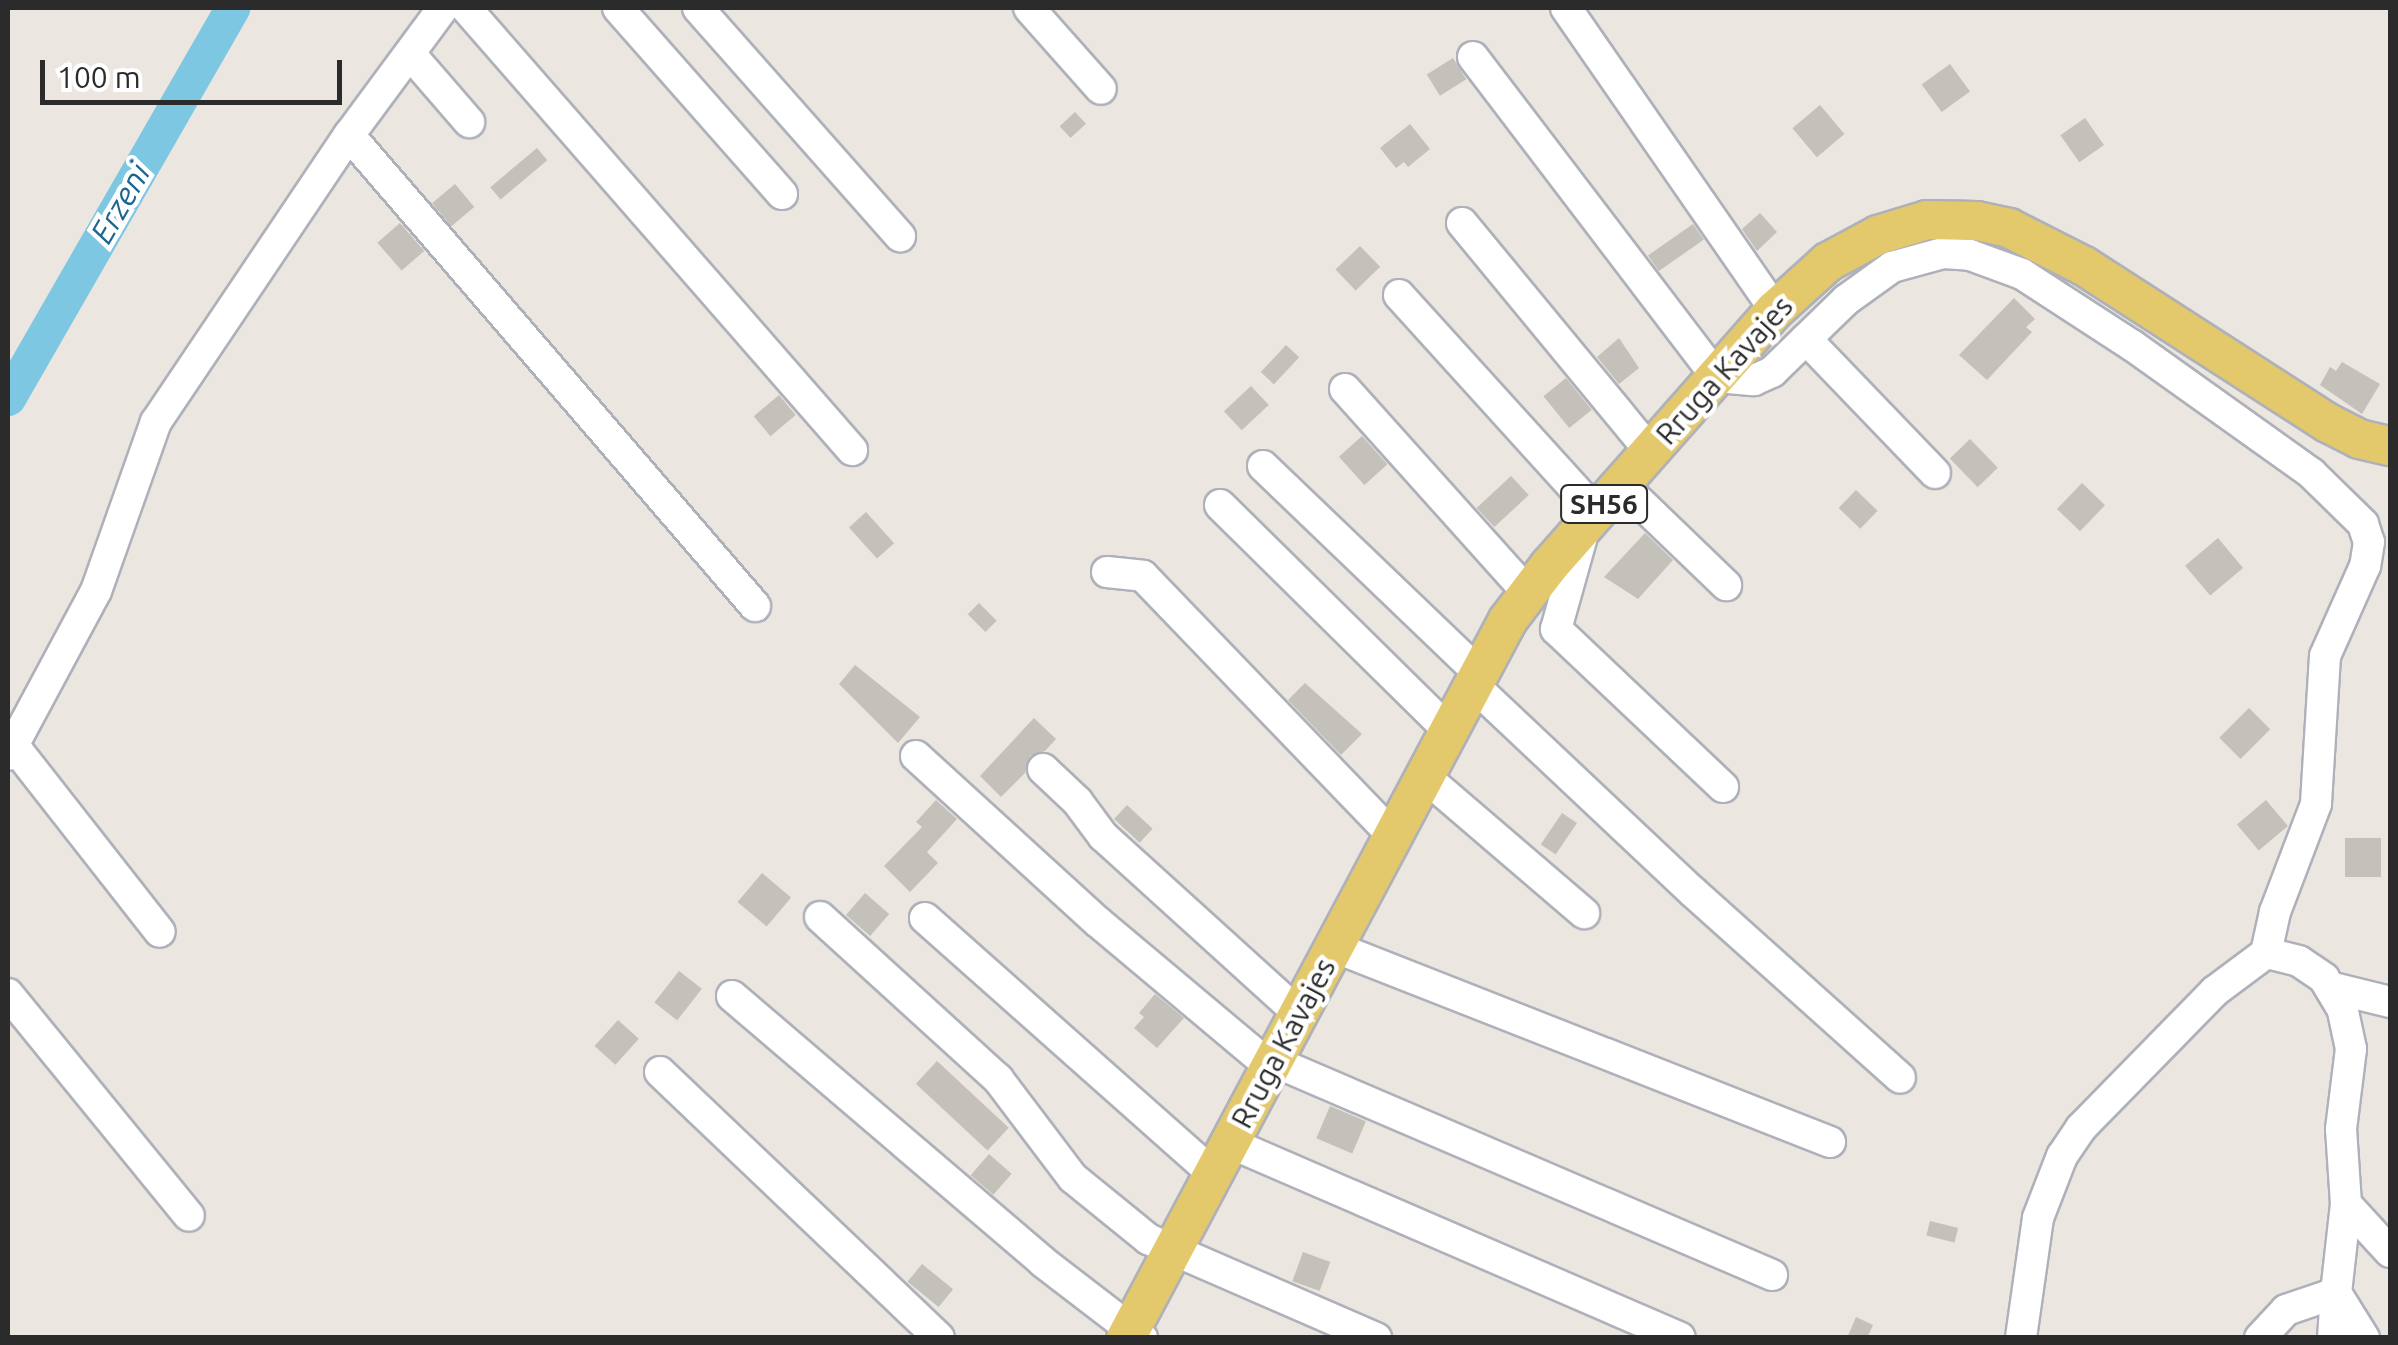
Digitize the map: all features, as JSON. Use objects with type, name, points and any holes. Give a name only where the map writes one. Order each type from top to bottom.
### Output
[{"type":"main road","name":"Rruga Kavajes","points":[[1132,1335],[1172,1251],[1474,677],[1527,592],[1775,310],[1828,262],[1878,234],[1927,220],[1993,224],[2060,250],[2328,423],[2387,447]]},
{"type":"street","points":[[160,932],[11,750],[96,590],[156,422],[350,135],[444,8]]},
{"type":"street","points":[[466,8],[852,450]]},
{"type":"street","points":[[618,8],[782,194]]},
{"type":"street","points":[[698,8],[900,236]]},
{"type":"street","points":[[1029,8],[1101,89]]},
{"type":"street","points":[[1566,8],[1775,310]]},
{"type":"street","points":[[410,55],[469,122]]},
{"type":"street","points":[[1473,57],[1716,378],[1754,380],[1772,372],[1846,300],[1892,268],[1943,253],[1997,262],[2117,336],[2269,442],[2311,473],[2363,524],[2369,542],[2365,566],[2325,656],[2316,804],[2275,912],[2266,953],[2215,991],[2081,1128],[2062,1156],[2038,1218],[2021,1338]]},
{"type":"street","points":[[350,135],[756,606]]},
{"type":"street","points":[[1462,223],[1651,452]]},
{"type":"street","points":[[1399,296],[1601,507],[1726,585]]},
{"type":"street","points":[[1806,339],[1935,474]]},
{"type":"street","points":[[1346,390],[1527,592]]},
{"type":"street","points":[[1263,466],[1693,892],[1900,1078]]},
{"type":"street","points":[[1220,506],[1448,729]]},
{"type":"street","points":[[1601,507],[1556,629],[1723,787]]},
{"type":"street","points":[[1108,572],[1143,576],[1393,836]]},
{"type":"street","points":[[916,756],[1098,922],[1272,1064],[1772,1276]]},
{"type":"street","points":[[1043,769],[1077,801],[1103,836],[1299,1014]]},
{"type":"street","points":[[1424,776],[1584,912]]},
{"type":"street","points":[[820,917],[998,1080],[1073,1178],[1148,1239],[1376,1338]]},
{"type":"street","points":[[925,918],[1221,1158],[1680,1338]]},
{"type":"street","points":[[1334,947],[1830,1142]]},
{"type":"street","points":[[2266,953],[2299,961],[2332,988],[2343,1010],[2351,1048],[2342,1129],[2346,1204],[2333,1338]]},
{"type":"street","points":[[2332,988],[2390,1002]]},
{"type":"street","points":[[8,994],[189,1216]]},
{"type":"street","points":[[732,996],[1132,1335]]},
{"type":"street","points":[[660,1072],[939,1338]]},
{"type":"street","points":[[2346,1204],[2390,1252]]},
{"type":"street","points":[[2260,1338],[2286,1310],[2336,1292]]},
{"type":"street","points":[[2336,1292],[2350,1338]]},
{"type":"street","points":[[2336,1292],[2364,1338]]},
{"type":"building","points":[[1453,58],[1466,79],[1440,96],[1427,74]]},
{"type":"building","points":[[1950,64],[1970,92],[1942,112],[1922,85]]},
{"type":"building","points":[[1820,105],[1844,134],[1817,157],[1792,128]]},
{"type":"building","points":[[1075,112],[1086,124],[1071,138],[1060,126]]},
{"type":"building","points":[[2085,118],[2104,145],[2079,162],[2060,135]]},
{"type":"building","points":[[1410,124],[1430,149],[1408,167],[1404,162],[1396,168],[1380,148]]},
{"type":"building","points":[[537,148],[547,160],[501,199],[490,187]]},
{"type":"building","points":[[455,184],[474,207],[451,226],[432,203]]},
{"type":"building","points":[[1760,213],[1777,232],[1757,251],[1742,229]]},
{"type":"building","points":[[400,223],[424,251],[402,271],[377,243]]},
{"type":"building","points":[[1693,224],[1704,240],[1659,271],[1648,256]]},
{"type":"building","points":[[1360,246],[1380,267],[1356,290],[1336,270]]},
{"type":"building","points":[[2014,298],[2035,319],[2026,327],[2032,332],[1987,380],[1959,355]]},
{"type":"building","points":[[1619,338],[1639,368],[1619,384],[1597,357]]},
{"type":"building","points":[[1286,345],[1299,357],[1274,384],[1261,372]]},
{"type":"building","points":[[2342,362],[2380,384],[2362,414],[2320,385],[2330,367],[2336,371]]},
{"type":"building","points":[[1566,378],[1592,410],[1569,428],[1543,396]]},
{"type":"building","points":[[1251,386],[1269,405],[1242,430],[1224,411]]},
{"type":"building","points":[[779,395],[796,415],[770,436],[754,416]]},
{"type":"building","points":[[1362,436],[1387,464],[1364,485],[1339,457]]},
{"type":"building","points":[[1970,439],[1998,468],[1978,487],[1950,458]]},
{"type":"building","points":[[1511,476],[1529,495],[1494,527],[1477,508]]},
{"type":"building","points":[[2082,483],[2105,505],[2080,531],[2057,509]]},
{"type":"building","points":[[1856,490],[1878,511],[1860,529],[1839,508]]},
{"type":"building","points":[[866,512],[894,543],[877,559],[849,527]]},
{"type":"building","points":[[1645,533],[1673,560],[1638,599],[1604,577]]},
{"type":"building","points":[[2218,538],[2243,568],[2210,596],[2185,566]]},
{"type":"building","points":[[979,603],[997,621],[985,632],[968,614]]},
{"type":"building","points":[[855,665],[920,717],[898,743],[839,684]]},
{"type":"building","points":[[1305,683],[1362,734],[1341,755],[1288,700]]},
{"type":"building","points":[[2249,708],[2270,729],[2241,759],[2219,738]]},
{"type":"building","points":[[1034,718],[1056,739],[1045,751],[1030,756],[1025,773],[1001,797],[980,776]]},
{"type":"building","points":[[936,800],[957,819],[927,852],[938,863],[910,892],[884,866],[922,827],[916,822]]},
{"type":"building","points":[[2266,800],[2288,826],[2259,850],[2237,824]]},
{"type":"building","points":[[1127,805],[1153,829],[1140,843],[1114,819]]},
{"type":"building","points":[[1562,813],[1577,823],[1556,855],[1541,845]]},
{"type":"building","points":[[2345,838],[2381,838],[2381,877],[2345,877]]},
{"type":"building","points":[[762,873],[791,897],[767,927],[738,902]]},
{"type":"building","points":[[865,893],[889,914],[870,936],[846,915]]},
{"type":"building","points":[[679,971],[702,989],[677,1020],[654,1003]]},
{"type":"building","points":[[1155,994],[1184,1018],[1157,1048],[1134,1028],[1144,1017],[1139,1013]]},
{"type":"building","points":[[618,1020],[639,1039],[615,1065],[595,1046]]},
{"type":"building","points":[[937,1061],[1009,1128],[988,1151],[916,1084]]},
{"type":"building","points":[[1330,1106],[1366,1121],[1352,1153],[1316,1138]]},
{"type":"building","points":[[989,1154],[1012,1174],[993,1195],[971,1175]]},
{"type":"building","points":[[1930,1221],[1958,1228],[1955,1243],[1926,1236]]},
{"type":"building","points":[[1303,1252],[1330,1262],[1320,1291],[1292,1281]]},
{"type":"building","points":[[922,1264],[953,1289],[939,1307],[908,1282]]},
{"type":"building","points":[[1856,1317],[1873,1325],[1867,1338],[1847,1338]]},
{"type":"waterway","name":"Erzeni","points":[[8,398],[232,8]]}]
